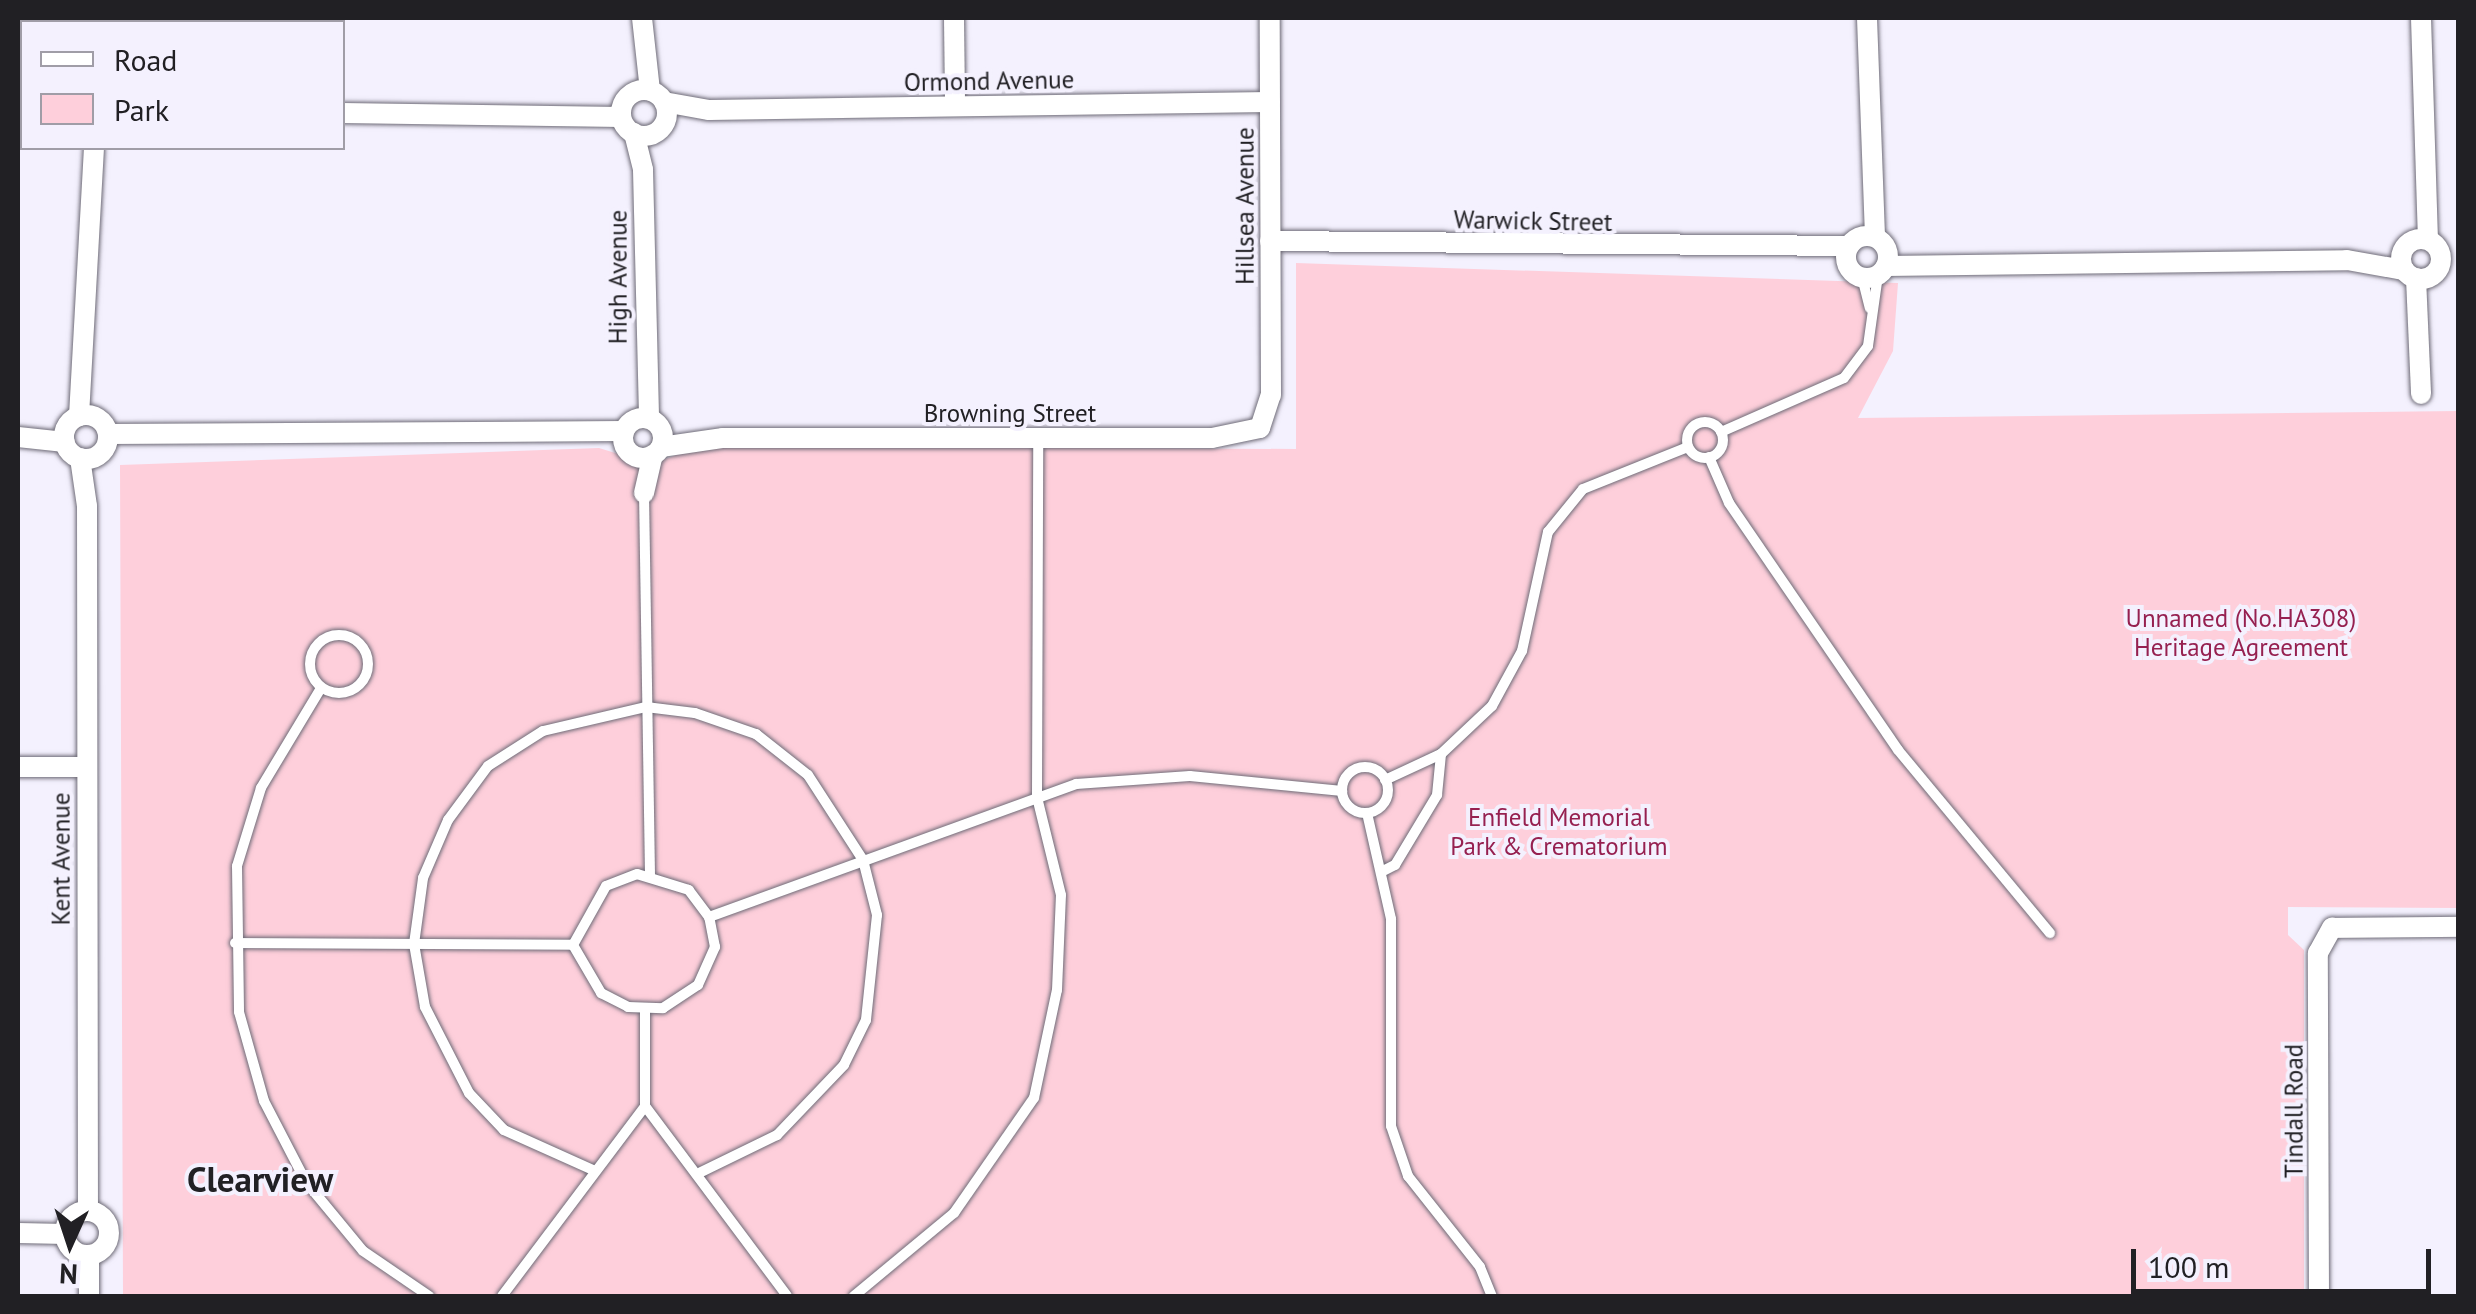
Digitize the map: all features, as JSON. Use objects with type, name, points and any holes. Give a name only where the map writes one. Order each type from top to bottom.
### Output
[{"type":"street","name":"High Avenue","points":[[642,18],[644,494]]},
{"type":"street","points":[[954,18],[955,106]]},
{"type":"street","name":"Hillsea Avenue","points":[[1270,18],[1270,395]]},
{"type":"street","points":[[1867,18],[1868,257]]},
{"type":"street","points":[[2420,18],[2423,204],[2429,259],[2422,318],[2421,394]]},
{"type":"street","name":"Ormond Avenue","points":[[345,114],[1270,102]]},
{"type":"street","name":"Kent Avenue","points":[[80,150],[87,186]]},
{"type":"street","name":"Kent Avenue","points":[[88,1212],[87,186],[94,150]]},
{"type":"street","name":"Warwick Street","points":[[1270,241],[1795,250],[1962,260],[2429,259]]},
{"type":"street","name":"Browning Street","points":[[20,437],[1242,436],[1260,428],[1270,395]]},
{"type":"street","points":[[18,767],[85,767]]},
{"type":"street","name":"Tindall Road","points":[[2320,1296],[2318,954],[2332,928],[2458,927]]},
{"type":"street","points":[[88,1212],[110,1230],[106,1246],[90,1256],[72,1249],[66,1234],[72,1217],[88,1212]]},
{"type":"street","points":[[18,1233],[66,1234]]},
{"type":"street","points":[[90,1256],[90,1296]]},
{"type":"lane","points":[[1385,780],[1440,754],[1492,706],[1522,651],[1548,532],[1583,489],[1688,447],[1697,423],[1722,432],[1844,378],[1868,346],[1868,257]]},
{"type":"lane","points":[[1708,458],[1721,448],[1722,432]]},
{"type":"lane","points":[[854,1296],[954,1214],[1034,1098],[1056,990],[1062,895],[1037,796],[1038,438]]},
{"type":"lane","points":[[1688,447],[1708,458],[1757,546],[1898,750],[2050,933]]},
{"type":"lane","points":[[644,494],[650,875]]},
{"type":"lane","points":[[330,636],[359,644],[368,662],[364,680],[339,694],[321,688],[310,670],[314,649],[330,636]]},
{"type":"lane","points":[[321,688],[261,788],[237,866],[235,943],[249,1048],[264,1100],[306,1182],[363,1250],[429,1296]]},
{"type":"lane","points":[[594,1170],[504,1130],[469,1093],[425,1007],[414,944],[429,863],[448,820],[488,766],[543,730],[646,707],[695,712],[756,734],[808,776],[863,860],[876,915],[866,1020],[844,1065],[777,1136],[701,1172]]},
{"type":"lane","points":[[1380,872],[1395,865],[1437,795],[1440,754]]},
{"type":"lane","points":[[1342,791],[1359,768],[1385,780]]},
{"type":"lane","points":[[709,917],[1076,784],[1190,776],[1342,791]]},
{"type":"lane","points":[[1368,813],[1385,801],[1385,780]]},
{"type":"lane","points":[[1342,791],[1348,806],[1368,813]]},
{"type":"lane","points":[[1368,813],[1391,919],[1391,1126],[1408,1176],[1480,1267],[1492,1296]]},
{"type":"lane","points":[[650,875],[690,890],[709,917],[715,948],[698,985],[663,1008],[645,1008],[601,994],[573,945],[606,886],[650,875]]},
{"type":"lane","points":[[235,943],[573,945]]},
{"type":"lane","points":[[502,1296],[645,1106],[645,1008]]},
{"type":"lane","points":[[645,1106],[701,1172],[787,1296]]},
{"type":"green space","name":"Enfield Memorial Park & Crematorium","points":[[1296,263],[1898,283],[1893,351],[1858,418],[2458,411],[2458,908],[2288,907],[2288,935],[2304,950],[2304,1296],[123,1296],[120,465],[599,448],[651,464],[702,446],[1296,449]]},
{"type":"district","name":"Clearview","points":[[260,1179]]},
{"type":"park label","name":"Unnamed (No.HA308) Heritage Agreement","points":[[2241,634]]}]
